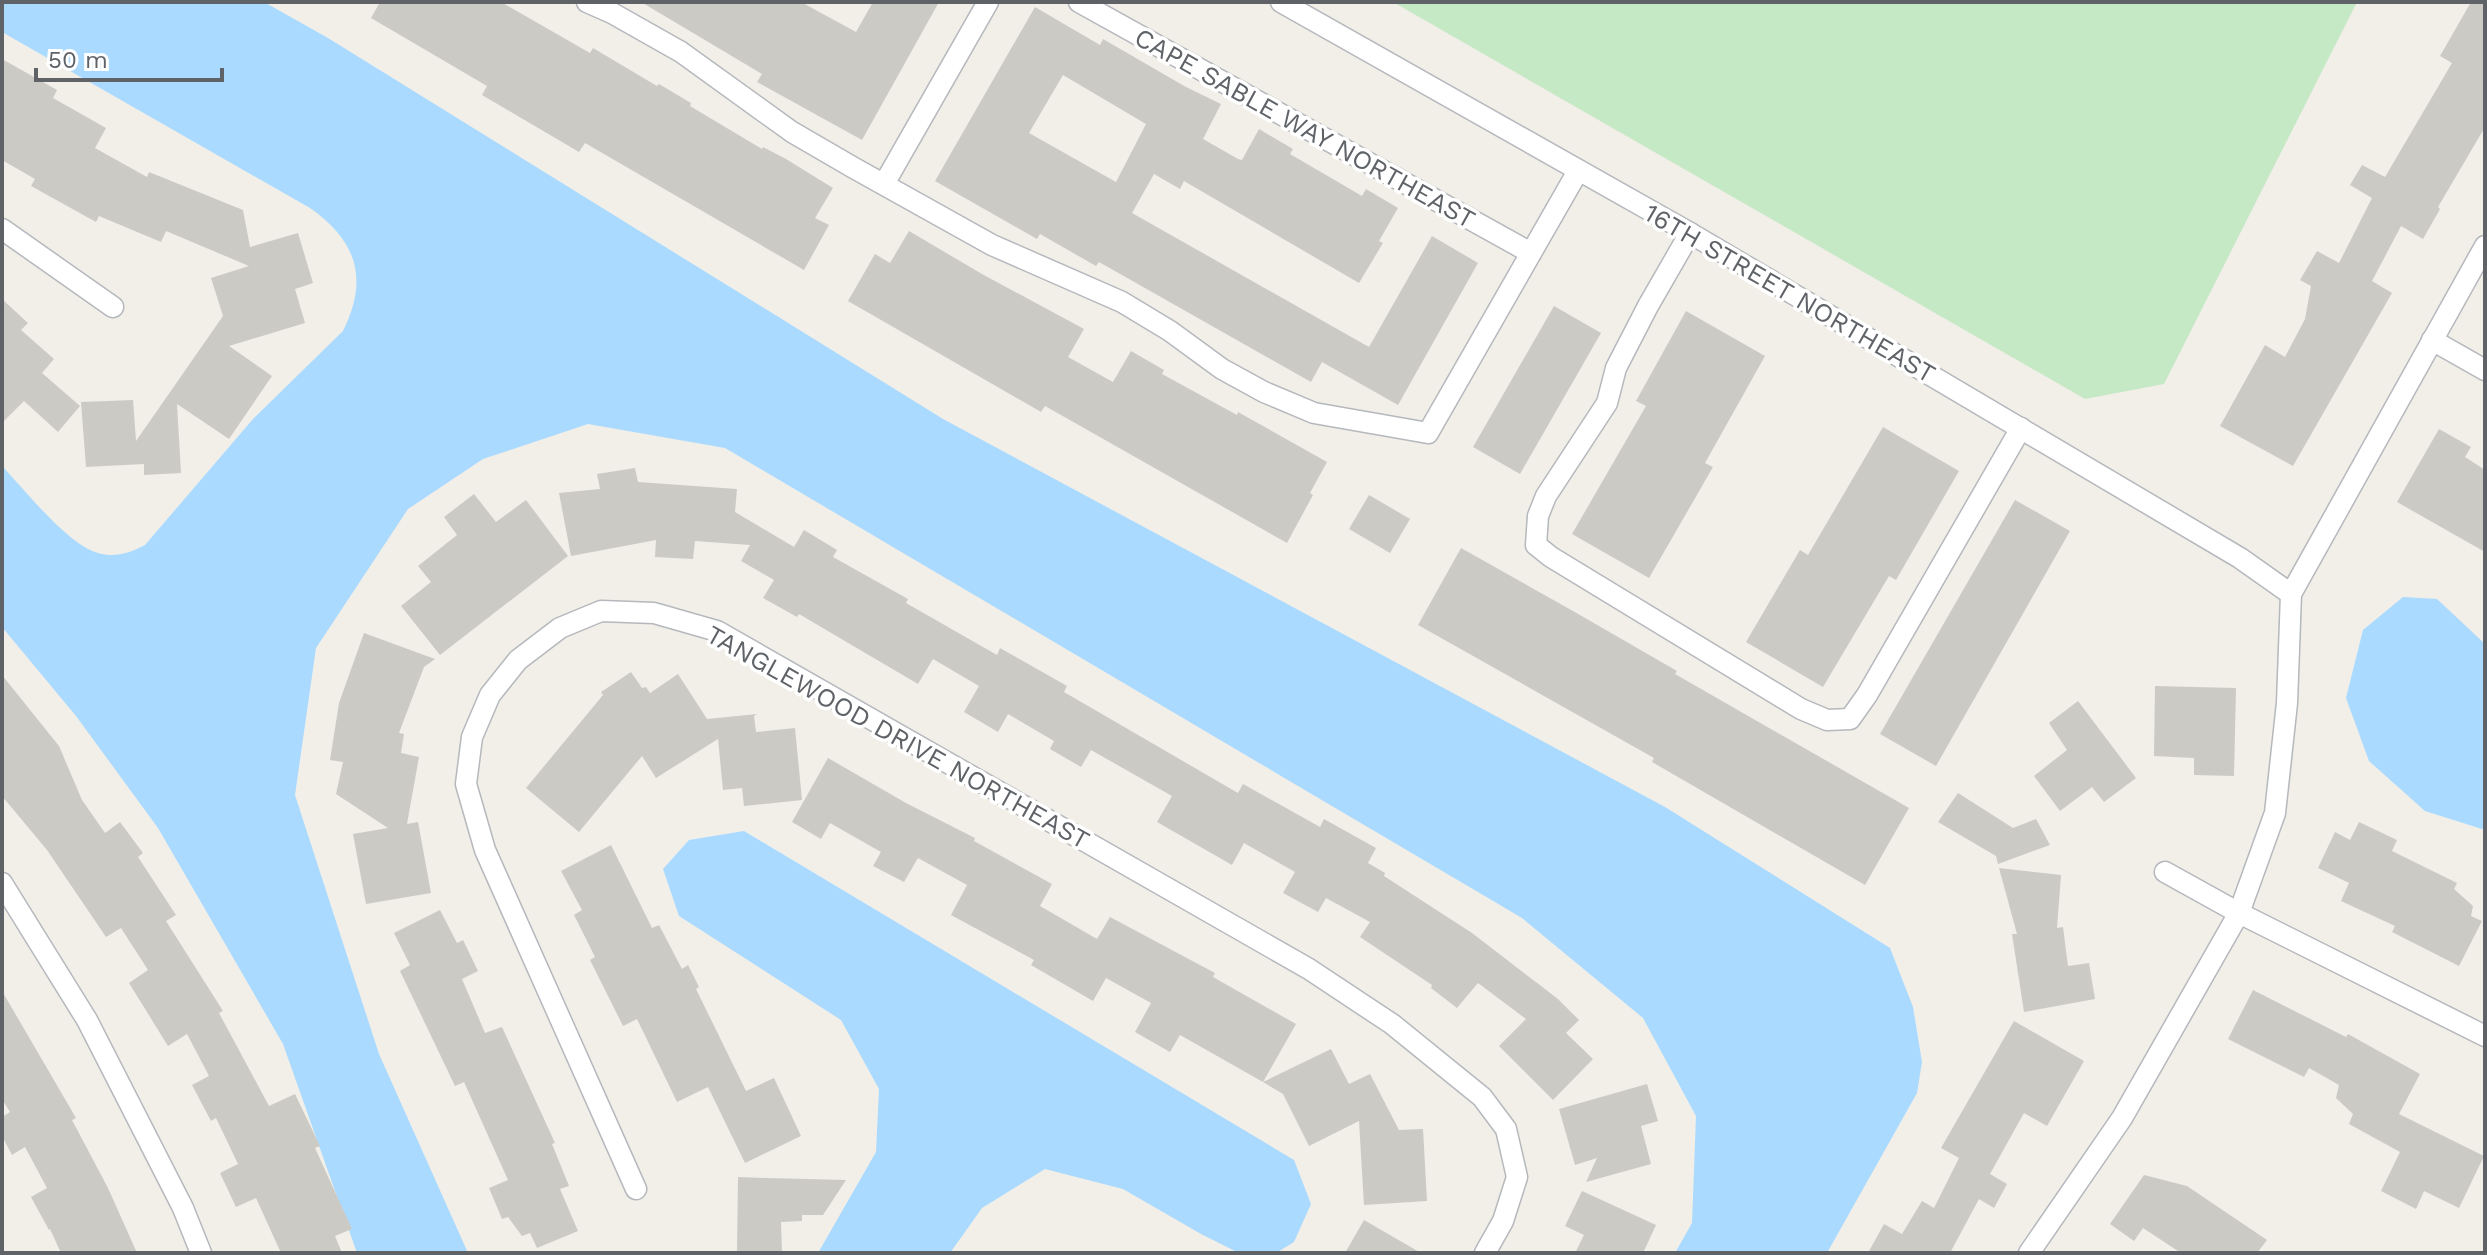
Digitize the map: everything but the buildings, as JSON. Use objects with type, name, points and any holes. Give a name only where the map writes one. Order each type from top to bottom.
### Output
[{"type":"street","points":[[587,2],[681,52],[792,132],[992,245],[1122,302],[1170,331],[1222,369],[1264,392],[1314,413],[1428,433],[1578,171]]},
{"type":"street","points":[[884,184],[988,2]]},
{"type":"street","name":"CAPE SABLE WAY NORTHEAST","points":[[1079,2],[1531,253]]},
{"type":"street","name":"16TH STREET NORTHEAST","points":[[1281,2],[1690,233],[2240,558],[2291,594]]},
{"type":"street","points":[[2,229],[113,307]]},
{"type":"street","points":[[1690,233],[1616,368],[1607,403],[1546,496],[1538,516],[1536,545],[1801,709],[1827,720],[1850,719],[1867,695],[2021,428]]},
{"type":"street","points":[[2037,1250],[2122,1118],[2239,913],[2275,813],[2287,703],[2291,594],[2485,246]]},
{"type":"street","points":[[2432,340],[2485,370]]},
{"type":"street","name":"TANGLEWOOD DRIVE NORTHEAST","points":[[636,1189],[485,850],[466,784],[472,737],[490,695],[518,660],[560,628],[601,611],[654,613],[717,631],[1309,969],[1392,1024],[1482,1097],[1506,1129],[1517,1177],[1503,1221],[1485,1253]]},
{"type":"street","points":[[2165,872],[2239,913],[2485,1036]]},
{"type":"street","points":[[4,892],[87,1020],[183,1208],[201,1253]]},
{"type":"green space","points":[[1393,2],[2357,2],[2164,384],[2085,399]]},
{"type":"water","points":[[2,2],[264,2],[328,38],[943,419],[1665,807],[1890,948],[1913,1007],[1922,1062],[1917,1093],[1827,1253],[1675,1253],[1692,1223],[1696,1116],[1643,1018],[1522,918],[725,448],[588,424],[483,459],[408,509],[316,648],[295,795],[379,1054],[468,1253],[357,1253],[283,1044],[158,828],[76,716],[2,627],[2,466],[60,528],[86,548],[116,555],[145,545],[253,419],[343,331],[355,294],[354,262],[339,234],[310,208],[2,32]]},
{"type":"water","points":[[2403,597],[2437,599],[2485,644],[2485,830],[2425,811],[2369,761],[2346,698],[2363,630]]},
{"type":"water","points":[[744,831],[1294,1160],[1311,1204],[1294,1242],[1276,1253],[1239,1253],[1123,1189],[1045,1169],[982,1208],[950,1253],[818,1253],[876,1152],[879,1089],[841,1020],[679,916],[663,869],[689,840]]}]
